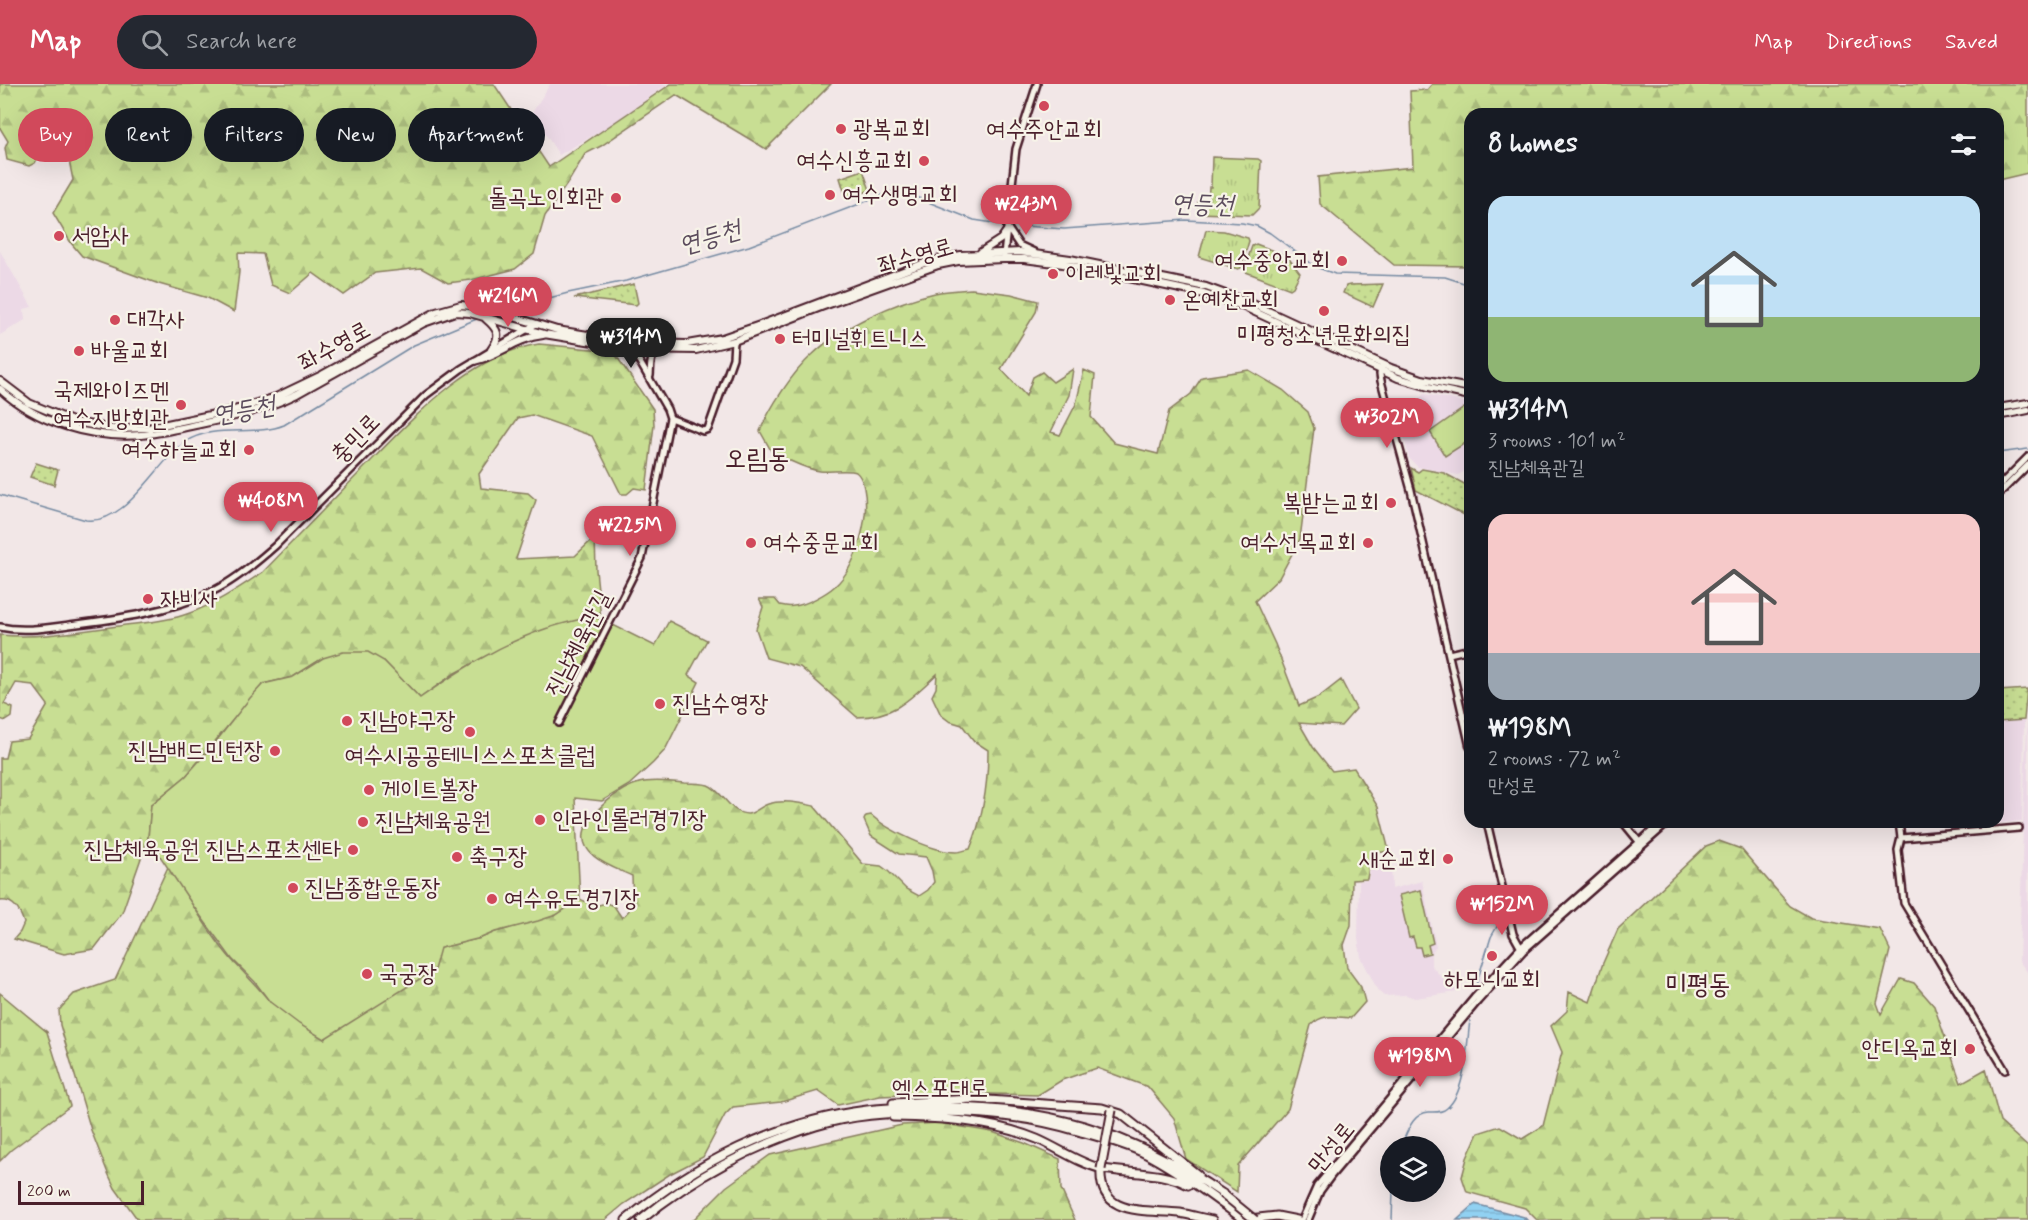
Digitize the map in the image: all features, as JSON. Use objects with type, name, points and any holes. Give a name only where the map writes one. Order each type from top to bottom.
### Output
[{"type":"highway","points":[[870,1112],[895,1103],[974,1099],[1112,1110],[1121,1114],[1211,1186]]},
{"type":"highway","name":"엑스포대로","points":[[626,1220],[650,1200],[699,1168],[745,1144],[771,1134],[829,1116],[963,1106],[1008,1109],[1052,1116],[1113,1135],[1146,1149],[1211,1186],[1244,1220]]},
{"type":"highway","points":[[1112,1110],[1101,1169],[1104,1190],[1112,1200],[1121,1207],[1212,1220]]},
{"type":"highway","points":[[870,1112],[882,1117],[956,1120],[991,1125],[1036,1138],[1101,1169],[1170,1176],[1206,1194]]},
{"type":"highway","name":"엑스포대로","points":[[641,1220],[699,1179],[766,1145],[817,1126],[870,1112],[962,1112],[1007,1115],[1048,1122],[1113,1141],[1144,1154],[1193,1183],[1206,1194],[1220,1197],[1255,1220]]},
{"type":"highway","points":[[1244,1220],[1277,1216],[1297,1220]]},
{"type":"main road","points":[[983,255],[999,241],[1006,230]]},
{"type":"main road","name":"좌수영로","points":[[0,381],[29,403],[82,424],[131,430],[173,427],[236,416],[279,403],[424,323],[449,313],[470,313],[550,335],[684,351],[709,348],[734,341],[927,261],[983,255],[1038,254],[1253,304],[1381,367],[1464,394]]},
{"type":"main road","name":"좌수영로","points":[[1004,255],[1205,291]]},
{"type":"main road","name":"좌수영로","points":[[0,389],[36,414],[83,431],[121,436],[149,434],[276,397],[322,375],[436,312],[461,305],[481,307],[557,330],[637,346],[699,343],[761,328]]},
{"type":"main road","points":[[491,350],[498,338],[494,327],[481,316],[482,313],[500,319],[505,314]]},
{"type":"main road","points":[[474,360],[486,357],[515,342],[550,335]]},
{"type":"main road","name":"좌수영로","points":[[1410,378],[1464,387]]},
{"type":"main road","points":[[2004,407],[2028,403]]},
{"type":"main road","points":[[2004,415],[2028,410]]},
{"type":"street","points":[[1004,255],[1016,149],[1037,84]]},
{"type":"street","points":[[1006,230],[1018,245],[1038,254]]},
{"type":"street","name":"충민로","points":[[1,627],[42,628],[149,612],[198,597],[223,586],[275,546],[426,395],[474,360],[536,324]]},
{"type":"street","points":[[637,346],[638,359],[670,418],[703,430],[708,429],[733,358],[734,341]]},
{"type":"street","points":[[650,378],[652,357],[655,352],[684,351]]},
{"type":"street","points":[[1381,367],[1381,381],[1409,483],[1464,720]]},
{"type":"street","name":"진남체육관길","points":[[559,723],[642,558],[670,418]]},
{"type":"street","points":[[2004,481],[2028,457]]},
{"type":"street","points":[[2004,489],[2028,465]]},
{"type":"street","points":[[1449,654],[1464,650]]},
{"type":"street","points":[[1488,828],[1513,934],[1522,950]]},
{"type":"street","points":[[1628,828],[1642,844]]},
{"type":"street","name":"만성로","points":[[1642,844],[1657,828]]},
{"type":"street","name":"만성로","points":[[1302,1220],[1311,1196],[1323,1177],[1474,998],[1522,950],[1662,828]]},
{"type":"street","points":[[1899,828],[1898,850],[1906,907],[2005,1070]]},
{"type":"street","points":[[1900,838],[2019,828]]},
{"type":"street","name":"만성로","points":[[1308,1220],[1320,1191],[1331,1176],[1522,950]]},
{"type":"shaded area","points":[[550,84],[667,84],[613,124],[559,155],[545,133],[545,108],[535,108]]},
{"type":"shaded area","points":[[0,251],[32,307],[24,309],[25,320],[0,335]]},
{"type":"shaded area","points":[[1424,394],[1464,402],[1464,472],[1458,475],[1418,467],[1409,458],[1398,411],[1408,408]]},
{"type":"shaded area","points":[[2024,720],[2022,821],[2004,823],[2004,722]]},
{"type":"shaded area","points":[[2028,721],[2028,973],[2019,961]]},
{"type":"shaded area","points":[[1372,859],[1391,859],[1392,889],[1422,881],[1436,946],[1431,954],[1431,965],[1442,978],[1459,983],[1457,992],[1415,998],[1406,995],[1384,996],[1378,991],[1361,957],[1358,939],[1359,881],[1368,880]]},
{"type":"green space","points":[[0,84],[494,84],[510,108],[408,108],[408,162],[545,161],[549,167],[671,84],[831,84],[766,149],[676,95],[601,146],[585,154],[545,216],[534,254],[515,269],[448,283],[421,268],[375,273],[344,295],[313,273],[290,293],[271,285],[263,254],[238,253],[239,272],[234,312],[208,298],[159,284],[82,256],[71,243],[53,213],[73,180],[69,162],[93,162],[93,108],[18,108],[18,162],[36,162],[29,166],[7,160],[5,148],[8,141],[0,128]]},
{"type":"green space","points":[[1432,84],[2028,84],[2028,173],[2004,179],[2004,108],[1464,108],[1464,266],[1394,265],[1320,204],[1318,177],[1413,167],[1410,91],[1427,90]]},
{"type":"green space","points":[[1212,157],[1261,161],[1259,208],[1252,215],[1198,213],[1198,202],[1208,202]]},
{"type":"green space","points":[[863,170],[870,190],[849,199],[846,197],[840,178]]},
{"type":"green space","points":[[1206,230],[1224,231],[1248,238],[1241,268],[1199,257]]},
{"type":"green space","points":[[1256,244],[1287,256],[1300,273],[1293,287],[1290,289],[1244,270],[1252,246]]},
{"type":"green space","points":[[634,284],[638,303],[636,305],[574,298]]},
{"type":"green space","points":[[1383,284],[1373,307],[1343,293],[1346,286],[1350,285]]},
{"type":"green space","points":[[972,289],[1011,294],[1038,301],[1036,312],[1001,369],[1026,396],[1033,377],[1042,372],[1053,382],[1073,369],[1069,395],[1051,432],[1060,435],[1076,404],[1084,370],[1095,375],[1091,417],[1114,443],[1158,454],[1169,411],[1191,394],[1202,377],[1249,370],[1283,390],[1308,412],[1314,428],[1300,539],[1279,578],[1255,601],[1275,644],[1299,706],[1319,697],[1341,680],[1356,709],[1341,726],[1299,723],[1313,747],[1332,771],[1354,768],[1378,807],[1389,851],[1371,854],[1367,879],[1352,880],[1351,925],[1344,945],[1347,968],[1361,987],[1365,1002],[1351,1018],[1325,1017],[1311,1025],[1288,1109],[1238,1166],[1237,1192],[1186,1159],[1174,1118],[1148,1087],[1097,1068],[1062,1080],[1038,1095],[946,1093],[880,1096],[838,1105],[818,1091],[781,1102],[733,1107],[725,1115],[703,1157],[670,1174],[624,1204],[605,1220],[138,1220],[115,1188],[91,1130],[60,1025],[59,1010],[74,994],[115,980],[168,867],[223,949],[270,1002],[440,948],[556,915],[580,899],[595,906],[606,903],[614,906],[622,918],[633,906],[632,876],[606,864],[591,853],[584,838],[585,829],[593,815],[607,801],[623,790],[644,782],[662,781],[708,785],[736,810],[748,814],[765,805],[780,802],[814,806],[863,864],[881,866],[906,889],[919,896],[934,882],[926,857],[899,854],[871,836],[864,820],[866,816],[871,815],[899,833],[935,848],[956,852],[970,849],[984,801],[988,750],[974,741],[962,725],[949,721],[941,715],[932,696],[936,688],[937,674],[910,698],[892,710],[882,714],[857,717],[800,667],[766,658],[756,629],[763,607],[759,599],[775,599],[780,605],[787,606],[804,604],[835,586],[850,567],[860,540],[865,512],[864,488],[856,472],[814,470],[773,454],[760,431],[776,401],[797,371],[824,344],[838,334],[870,316],[903,302],[944,291]]},
{"type":"green space","points":[[539,344],[613,351],[653,409],[654,425],[646,490],[634,488],[627,494],[621,494],[592,436],[532,415],[518,418],[479,474],[481,488],[528,493],[536,500],[516,559],[575,556],[595,537],[601,619],[589,617],[507,646],[455,673],[420,698],[384,661],[323,658],[293,677],[263,684],[186,776],[151,805],[148,838],[122,913],[94,949],[64,954],[14,939],[24,923],[13,904],[0,901],[0,758],[5,758],[9,741],[28,739],[48,705],[33,685],[16,683],[4,704],[13,708],[12,717],[6,721],[0,719],[0,635],[45,635],[162,621],[179,617],[217,601],[263,572],[397,434],[440,394],[488,362],[513,350]]},
{"type":"green space","points":[[1464,408],[1464,444],[1445,456],[1430,432]]},
{"type":"green space","points":[[36,463],[58,470],[54,485],[30,477]]},
{"type":"green space","points":[[1411,468],[1418,472],[1422,469],[1444,473],[1464,484],[1464,515],[1416,490]]},
{"type":"green space","name":"진남체육공원","points":[[589,617],[601,619],[655,646],[669,621],[707,640],[688,675],[699,682],[665,750],[629,785],[602,801],[575,798],[580,899],[556,915],[440,948],[434,970],[324,1039],[270,1002],[255,982],[232,959],[148,838],[151,805],[186,776],[263,684],[293,677],[323,658],[343,652],[368,652],[384,661],[420,698],[464,668],[512,642],[550,627]]},
{"type":"green space","points":[[2027,689],[2024,720],[2004,722],[2004,691]]},
{"type":"green space","points":[[1719,841],[1741,849],[1790,906],[1811,918],[1880,929],[1890,950],[1877,1003],[1881,1014],[1901,979],[1914,983],[1934,1006],[1961,1083],[1986,1069],[2000,1122],[2028,1147],[2028,1220],[1537,1220],[1525,1208],[1467,1192],[1462,1177],[1478,1133],[1500,1126],[1522,1139],[1543,1126],[1562,1052],[1551,1026],[1567,1011],[1569,992],[1590,1002],[1603,963],[1618,929],[1706,846]]},
{"type":"green space","points":[[1421,890],[1433,943],[1428,945],[1430,953],[1422,955],[1413,937],[1409,938],[1399,895]]},
{"type":"green space","points":[[0,993],[47,1032],[70,1106],[11,1150],[0,1161]]},
{"type":"green space","points":[[939,1123],[992,1132],[1060,1159],[1061,1189],[1075,1220],[693,1220],[726,1187],[770,1155],[902,1125]]},
{"type":"water","points":[[1475,1204],[1524,1217],[1527,1220],[1457,1220]]},
{"type":"waterway","name":"연등천","points":[[501,311],[568,293],[626,281],[749,246],[891,192],[918,198],[974,220],[1006,225]]},
{"type":"waterway","name":"연등천","points":[[1011,225],[1064,229],[1186,220],[1242,223],[1257,226],[1270,233],[1316,267],[1335,274],[1445,277],[1464,283]]},
{"type":"waterway","name":"연등천","points":[[0,495],[86,520],[101,519],[115,513],[127,503],[174,452],[196,436],[221,431],[260,430],[284,425],[414,345],[479,318]]},
{"type":"waterway","name":"연등천","points":[[2004,452],[2028,449]]},
{"type":"waterway","points":[[1475,988],[1491,937],[1499,923]]},
{"type":"waterway","points":[[1406,1136],[1418,1116],[1423,1113],[1443,1111],[1453,1101],[1462,1079],[1470,1020]]},
{"type":"waterway","points":[[1392,1220],[1393,1202]]},
{"type":"place","name":"여수주안교회","points":[[1044,106]]},
{"type":"place","name":"광복교회","points":[[841,129]]},
{"type":"place","name":"여수신흥교회","points":[[924,161]]},
{"type":"place","name":"여수생명교회","points":[[830,195]]},
{"type":"place","name":"돌곡노인회관","points":[[616,198]]},
{"type":"place","name":"서암사","points":[[59,236]]},
{"type":"place","name":"여수중앙교회","points":[[1342,261]]},
{"type":"place","name":"이레빛교회","points":[[1053,274]]},
{"type":"place","name":"온예찬교회","points":[[1170,300]]},
{"type":"place","name":"미평청소년문화의집","points":[[1324,311]]},
{"type":"place","name":"대각사","points":[[115,320]]},
{"type":"place","name":"터미널휘트니스","points":[[780,339]]},
{"type":"place","name":"바울교회","points":[[79,351]]},
{"type":"place","name":"국제와이즈멘 여수지방회관","points":[[181,405]]},
{"type":"place","name":"여수하늘교회","points":[[249,450]]},
{"type":"place","name":"복받는교회","points":[[1391,503]]},
{"type":"place","name":"여수중문교회","points":[[751,543]]},
{"type":"place","name":"여수선목교회","points":[[1368,543]]},
{"type":"place","name":"자비사","points":[[148,599]]},
{"type":"place","name":"진남수영장","points":[[660,704]]},
{"type":"place","name":"진남야구장","points":[[347,721]]},
{"type":"place","name":"여수시공공테니스스포츠클럽","points":[[470,732]]},
{"type":"place","name":"진남배드민턴장","points":[[275,751]]},
{"type":"place","name":"게이트볼장","points":[[369,790]]},
{"type":"place","name":"인라인롤러경기장","points":[[540,820]]},
{"type":"place","name":"진남체육공원","points":[[363,822]]},
{"type":"place","name":"진남체육공원 진남스포츠센타","points":[[353,850]]},
{"type":"place","name":"축구장","points":[[457,857]]},
{"type":"place","name":"새순교회","points":[[1448,859]]},
{"type":"place","name":"진남종합운동장","points":[[293,888]]},
{"type":"place","name":"여수유도경기장","points":[[492,899]]},
{"type":"place","name":"하모니교회","points":[[1492,956]]},
{"type":"place","name":"국궁장","points":[[367,974]]},
{"type":"place","name":"안디옥교회","points":[[1970,1049]]},
{"type":"district","name":"오림동","points":[[757,459]]},
{"type":"district","name":"미평동","points":[[1698,985]]}]
